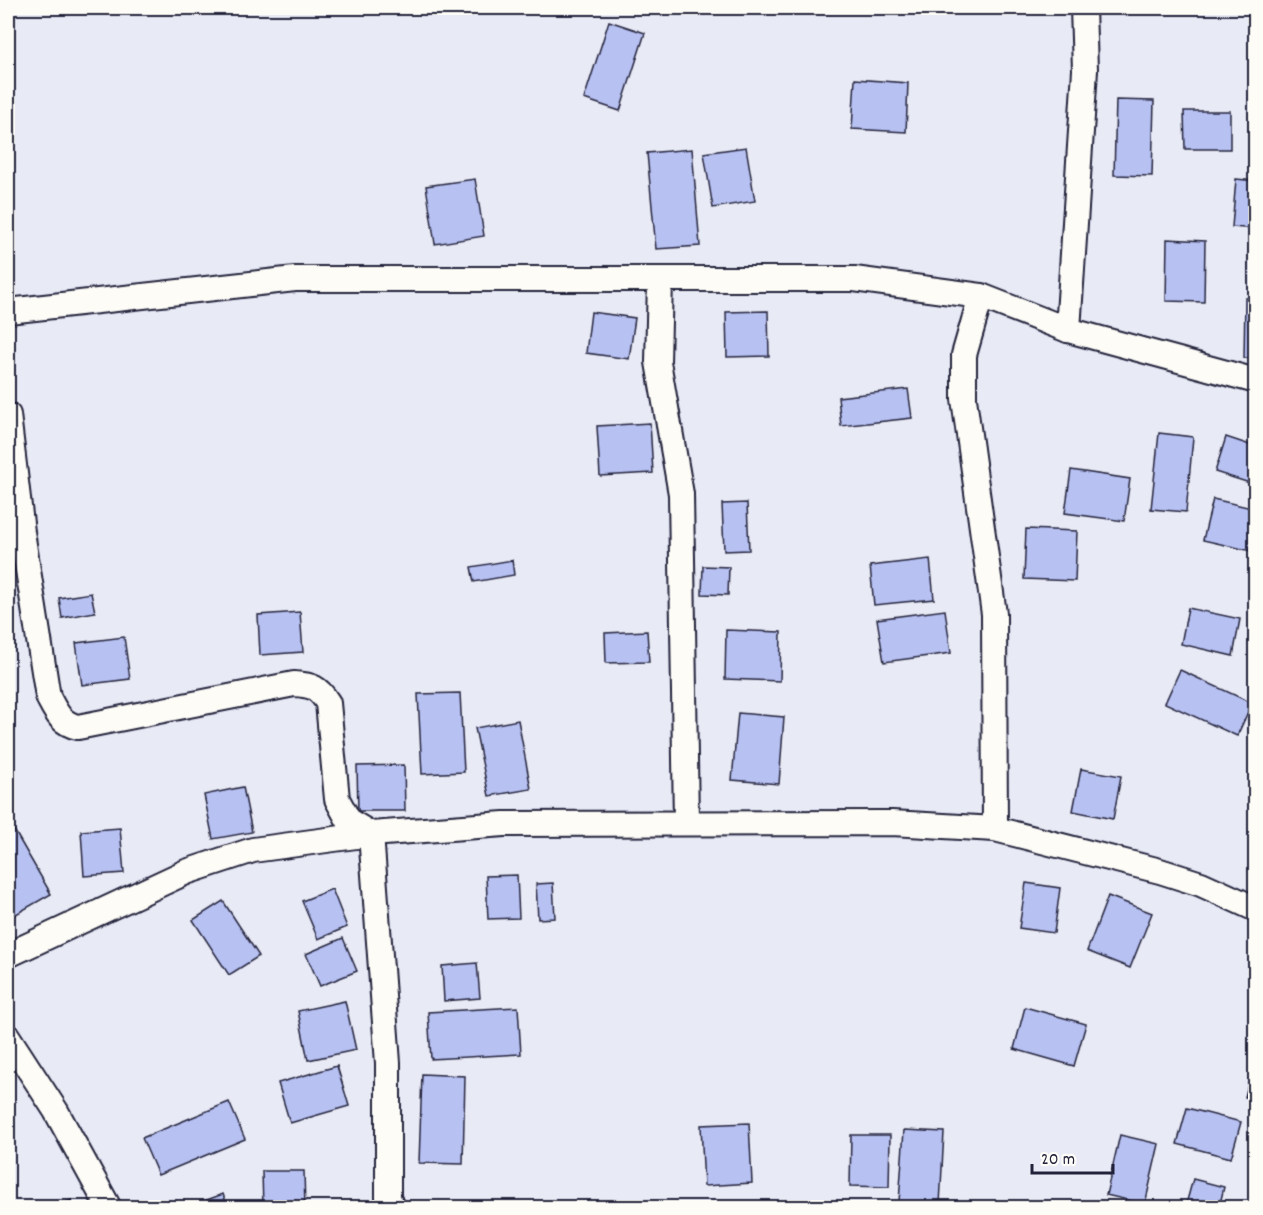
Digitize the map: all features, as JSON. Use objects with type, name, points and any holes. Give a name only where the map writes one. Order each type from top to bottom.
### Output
[{"type":"street","points":[[1068,330],[1085,70],[1083,8]]},
{"type":"street","points":[[8,311],[295,279],[854,279],[981,296],[1068,330],[1256,381]]},
{"type":"street","points":[[660,280],[658,362],[681,494],[686,823]]},
{"type":"street","points":[[981,296],[964,356],[964,399],[994,614],[994,829]]},
{"type":"street","points":[[8,415],[22,532],[48,697],[57,714],[67,725],[78,727],[294,684],[311,685],[322,693],[328,703],[337,799],[349,821],[372,834]]},
{"type":"street","points":[[8,955],[186,872],[253,850],[372,834],[504,824],[892,823],[994,829],[1160,871],[1201,884],[1255,908]]},
{"type":"street","points":[[372,834],[388,1063],[388,1197],[392,1208]]},
{"type":"street","points":[[8,1037],[56,1111],[109,1208]]},
{"type":"building","points":[[609,21],[645,33],[620,111],[584,99]]},
{"type":"building","points":[[855,79],[908,83],[906,132],[852,129]]},
{"type":"building","points":[[1116,100],[1154,101],[1152,176],[1114,175]]},
{"type":"building","points":[[1184,111],[1230,111],[1230,149],[1185,149]]},
{"type":"building","points":[[746,147],[755,201],[713,208],[704,153]]},
{"type":"building","points":[[692,149],[700,246],[656,249],[647,153]]},
{"type":"building","points":[[475,179],[484,236],[435,244],[426,186]]},
{"type":"building","points":[[1236,179],[1256,181],[1256,229],[1232,227]]},
{"type":"building","points":[[1167,239],[1205,241],[1204,302],[1166,301]]},
{"type":"building","points":[[1245,298],[1256,298],[1256,358],[1244,358]]},
{"type":"building","points":[[768,311],[769,356],[727,357],[726,312]]},
{"type":"building","points":[[591,312],[635,318],[629,359],[586,353]]},
{"type":"building","points":[[908,389],[912,418],[841,426],[838,397]]},
{"type":"building","points":[[650,423],[653,473],[600,476],[597,426]]},
{"type":"building","points":[[1159,433],[1193,437],[1186,512],[1151,509]]},
{"type":"building","points":[[1226,437],[1256,447],[1256,485],[1215,472]]},
{"type":"building","points":[[1071,470],[1130,479],[1124,521],[1065,513]]},
{"type":"building","points":[[1213,499],[1256,509],[1256,552],[1203,540]]},
{"type":"building","points":[[747,503],[749,550],[724,551],[722,504]]},
{"type":"building","points":[[1026,529],[1077,531],[1075,581],[1024,579]]},
{"type":"building","points":[[930,559],[934,599],[874,605],[870,566]]},
{"type":"building","points":[[512,560],[514,575],[474,582],[471,567]]},
{"type":"building","points":[[703,566],[729,567],[728,595],[702,594]]},
{"type":"building","points":[[91,593],[95,612],[62,618],[59,598]]},
{"type":"building","points":[[1188,608],[1240,619],[1233,656],[1181,644]]},
{"type":"building","points":[[945,610],[951,653],[884,662],[877,619]]},
{"type":"building","points":[[300,612],[303,652],[260,655],[258,615]]},
{"type":"building","points":[[726,630],[781,632],[780,681],[725,679]]},
{"type":"building","points":[[647,631],[649,662],[606,663],[605,633]]},
{"type":"building","points":[[124,637],[130,679],[82,685],[76,643]]},
{"type":"building","points":[[1180,670],[1252,703],[1237,736],[1165,703]]},
{"type":"building","points":[[460,693],[464,772],[422,774],[418,694]]},
{"type":"building","points":[[738,713],[784,717],[779,784],[732,780]]},
{"type":"building","points":[[518,720],[531,789],[489,796],[475,728]]},
{"type":"building","points":[[404,765],[405,811],[358,811],[357,766]]},
{"type":"building","points":[[1081,769],[1121,776],[1113,819],[1073,811]]},
{"type":"building","points":[[243,787],[252,832],[213,839],[204,795]]},
{"type":"building","points":[[120,828],[124,873],[84,876],[81,831]]},
{"type":"building","points":[[14,830],[51,894],[11,917],[8,911],[8,834]]},
{"type":"building","points":[[517,875],[519,918],[488,919],[486,876]]},
{"type":"building","points":[[553,883],[555,918],[538,919],[536,884]]},
{"type":"building","points":[[1026,883],[1060,888],[1054,933],[1019,928]]},
{"type":"building","points":[[332,889],[347,927],[318,939],[302,901]]},
{"type":"building","points":[[1108,896],[1152,913],[1130,968],[1087,951]]},
{"type":"building","points":[[223,901],[259,956],[229,975],[193,920]]},
{"type":"building","points":[[343,938],[357,971],[320,986],[306,954]]},
{"type":"building","points":[[477,963],[480,998],[444,1001],[442,966]]},
{"type":"building","points":[[345,1001],[356,1050],[308,1060],[298,1011]]},
{"type":"building","points":[[518,1007],[521,1054],[431,1059],[428,1012]]},
{"type":"building","points":[[1025,1007],[1086,1024],[1074,1066],[1014,1049]]},
{"type":"building","points":[[1256,1054],[1256,1100],[1245,1097]]},
{"type":"building","points":[[337,1066],[349,1106],[290,1123],[278,1083]]},
{"type":"building","points":[[422,1074],[465,1076],[463,1164],[419,1163]]},
{"type":"building","points":[[229,1102],[245,1139],[158,1175],[142,1138]]},
{"type":"building","points":[[1187,1108],[1241,1122],[1231,1158],[1177,1144]]},
{"type":"building","points":[[749,1123],[752,1183],[704,1186],[701,1125]]},
{"type":"building","points":[[904,1130],[944,1132],[940,1204],[899,1202]]},
{"type":"building","points":[[851,1135],[890,1135],[889,1187],[850,1186]]},
{"type":"building","points":[[1120,1135],[1159,1144],[1145,1204],[1106,1195]]},
{"type":"building","points":[[262,1171],[304,1171],[305,1208],[263,1208]]},
{"type":"building","points":[[1193,1179],[1224,1187],[1219,1208],[1185,1208]]},
{"type":"building","points":[[223,1194],[228,1208],[185,1208]]},
{"type":"building","points":[[71,1200],[74,1208],[52,1208]]}]
